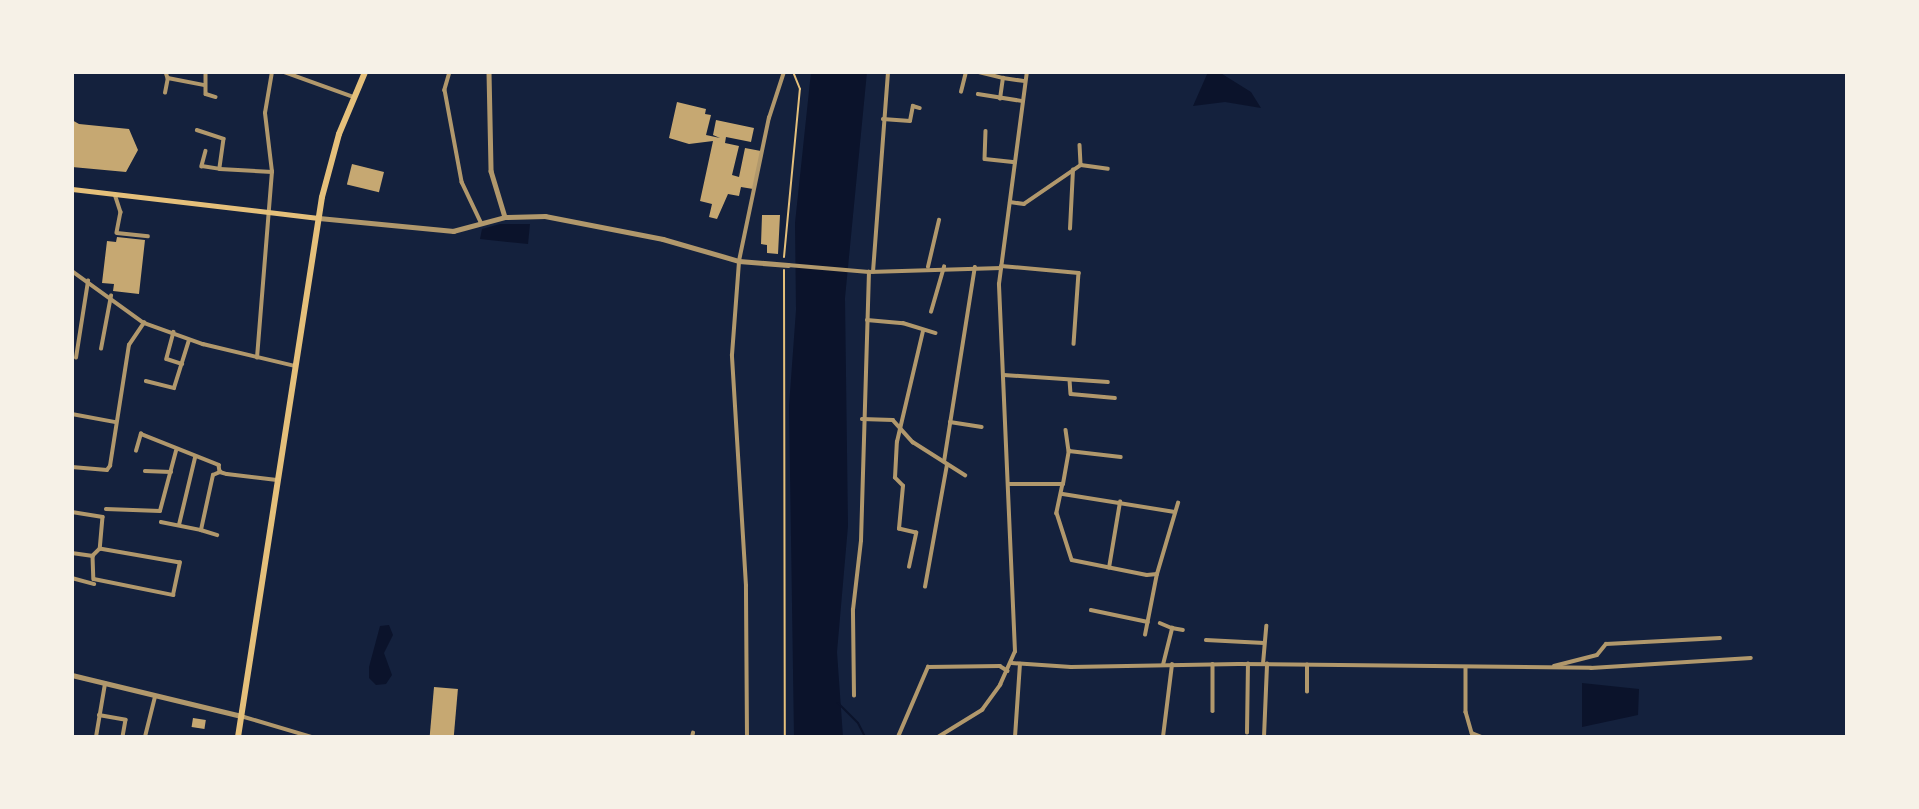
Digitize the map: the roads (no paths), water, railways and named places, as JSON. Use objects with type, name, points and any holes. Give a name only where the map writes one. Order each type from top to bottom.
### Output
[{"type":"main road","points":[[238,737],[318,218],[331,161],[365,72]]},
{"type":"main road","points":[[72,189],[318,218]]},
{"type":"street","points":[[165,93],[168,78],[166,72]]},
{"type":"street","points":[[205,72],[206,94],[216,97]]},
{"type":"street","points":[[257,358],[270,213],[272,172],[265,113],[272,72]]},
{"type":"street","points":[[284,72],[354,97]]},
{"type":"street","points":[[450,72],[445,90],[462,182],[481,222]]},
{"type":"street","points":[[489,72],[491,171],[505,216]]},
{"type":"street","points":[[747,737],[746,586],[732,387],[739,261],[769,118],[783,72]]},
{"type":"street","points":[[854,696],[866,320],[888,72]]},
{"type":"street","points":[[961,92],[966,72]]},
{"type":"street","points":[[979,72],[1025,81]]},
{"type":"street","points":[[938,737],[982,710],[1012,663],[1017,627],[1001,267],[1027,72]]},
{"type":"street","points":[[168,78],[204,85]]},
{"type":"street","points":[[1000,99],[1003,78]]},
{"type":"street","points":[[978,94],[1023,101]]},
{"type":"street","points":[[883,119],[910,121],[913,106],[920,108]]},
{"type":"street","points":[[197,130],[225,139],[220,169]]},
{"type":"street","points":[[986,131],[985,159],[1015,162]]},
{"type":"street","points":[[1080,145],[1081,165]]},
{"type":"street","points":[[206,151],[202,166],[272,172]]},
{"type":"street","points":[[1010,202],[1024,204],[1081,165],[1108,169]]},
{"type":"street","points":[[1070,229],[1073,170]]},
{"type":"street","points":[[115,194],[121,212],[117,233],[148,236]]},
{"type":"street","points":[[318,218],[433,230],[463,229],[505,216],[572,220],[739,261],[869,272],[928,267],[1001,267],[1079,273],[1074,344]]},
{"type":"street","points":[[928,267],[939,220]]},
{"type":"street","points":[[931,312],[944,267]]},
{"type":"street","points":[[925,587],[975,267]]},
{"type":"street","points":[[72,271],[111,296],[144,323],[174,332],[189,340],[295,366]]},
{"type":"street","points":[[76,358],[88,281]]},
{"type":"street","points":[[101,349],[111,296]]},
{"type":"street","points":[[866,320],[903,323],[936,333]]},
{"type":"street","points":[[72,467],[107,470],[115,422],[120,412],[129,345],[144,323]]},
{"type":"street","points":[[909,567],[916,533],[899,530],[903,486],[895,478],[899,430],[906,415],[923,331]]},
{"type":"street","points":[[174,332],[167,359],[181,365]]},
{"type":"street","points":[[146,381],[174,388],[189,340]]},
{"type":"street","points":[[1004,375],[1108,382]]},
{"type":"street","points":[[1070,380],[1071,394],[1115,398]]},
{"type":"street","points":[[72,414],[115,422]]},
{"type":"street","points":[[862,419],[893,421],[899,430],[965,475]]},
{"type":"street","points":[[950,422],[982,427]]},
{"type":"street","points":[[1066,430],[1069,452],[1063,494],[1057,513],[1072,559],[1157,575]]},
{"type":"street","points":[[136,452],[141,434],[176,451],[219,466],[220,472]]},
{"type":"street","points":[[106,509],[160,511],[176,451]]},
{"type":"street","points":[[1069,452],[1121,457]]},
{"type":"street","points":[[179,526],[195,458]]},
{"type":"street","points":[[145,471],[171,472]]},
{"type":"street","points":[[201,530],[213,475],[220,472],[277,480]]},
{"type":"street","points":[[1009,484],[1063,484]]},
{"type":"street","points":[[1063,494],[1175,512]]},
{"type":"street","points":[[1109,568],[1120,502]]},
{"type":"street","points":[[1145,635],[1157,575],[1178,503]]},
{"type":"street","points":[[72,512],[103,517],[100,549],[93,556],[94,579],[173,596],[180,562],[100,549]]},
{"type":"street","points":[[161,522],[217,535]]},
{"type":"street","points":[[72,554],[93,556]]},
{"type":"street","points":[[72,578],[94,584]]},
{"type":"street","points":[[1091,610],[1148,622]]},
{"type":"street","points":[[1160,624],[1183,630]]},
{"type":"street","points":[[1264,737],[1265,626]]},
{"type":"street","points":[[1163,665],[1172,628]]},
{"type":"street","points":[[1552,667],[1597,655],[1606,644],[1720,638]]},
{"type":"street","points":[[1206,640],[1264,643]]},
{"type":"street","points":[[1012,663],[1466,668],[1751,658]]},
{"type":"street","points":[[1015,737],[1020,664]]},
{"type":"street","points":[[1213,664],[1213,711]]},
{"type":"street","points":[[1247,733],[1248,664]]},
{"type":"street","points":[[1163,737],[1172,665]]},
{"type":"street","points":[[1307,665],[1307,692]]},
{"type":"street","points":[[898,737],[928,667],[1000,666],[1008,671]]},
{"type":"street","points":[[1466,668],[1466,712],[1472,733],[1482,737]]},
{"type":"street","points":[[72,675],[241,716],[312,737]]},
{"type":"street","points":[[96,737],[105,684]]},
{"type":"street","points":[[145,737],[155,697]]},
{"type":"street","points":[[1247,699],[1253,699]]},
{"type":"street","points":[[100,715],[126,720],[123,737]]},
{"type":"street","points":[[1241,719],[1247,719]]},
{"type":"water","points":[[811,72],[867,72],[845,298],[848,526],[837,652],[843,737],[794,737],[789,406],[796,310],[795,223]]},
{"type":"water","points":[[1208,72],[1219,72],[1251,92],[1261,108],[1225,102],[1193,106]]},
{"type":"water","points":[[500,224],[530,224],[528,244],[480,239],[482,229]]},
{"type":"water","points":[[389,625],[393,635],[384,653],[392,675],[386,684],[376,685],[369,678],[369,667],[380,626]]},
{"type":"water","points":[[1582,683],[1639,689],[1638,715],[1582,727]]},
{"type":"waterway","points":[[838,703],[858,723],[865,737]]}]
